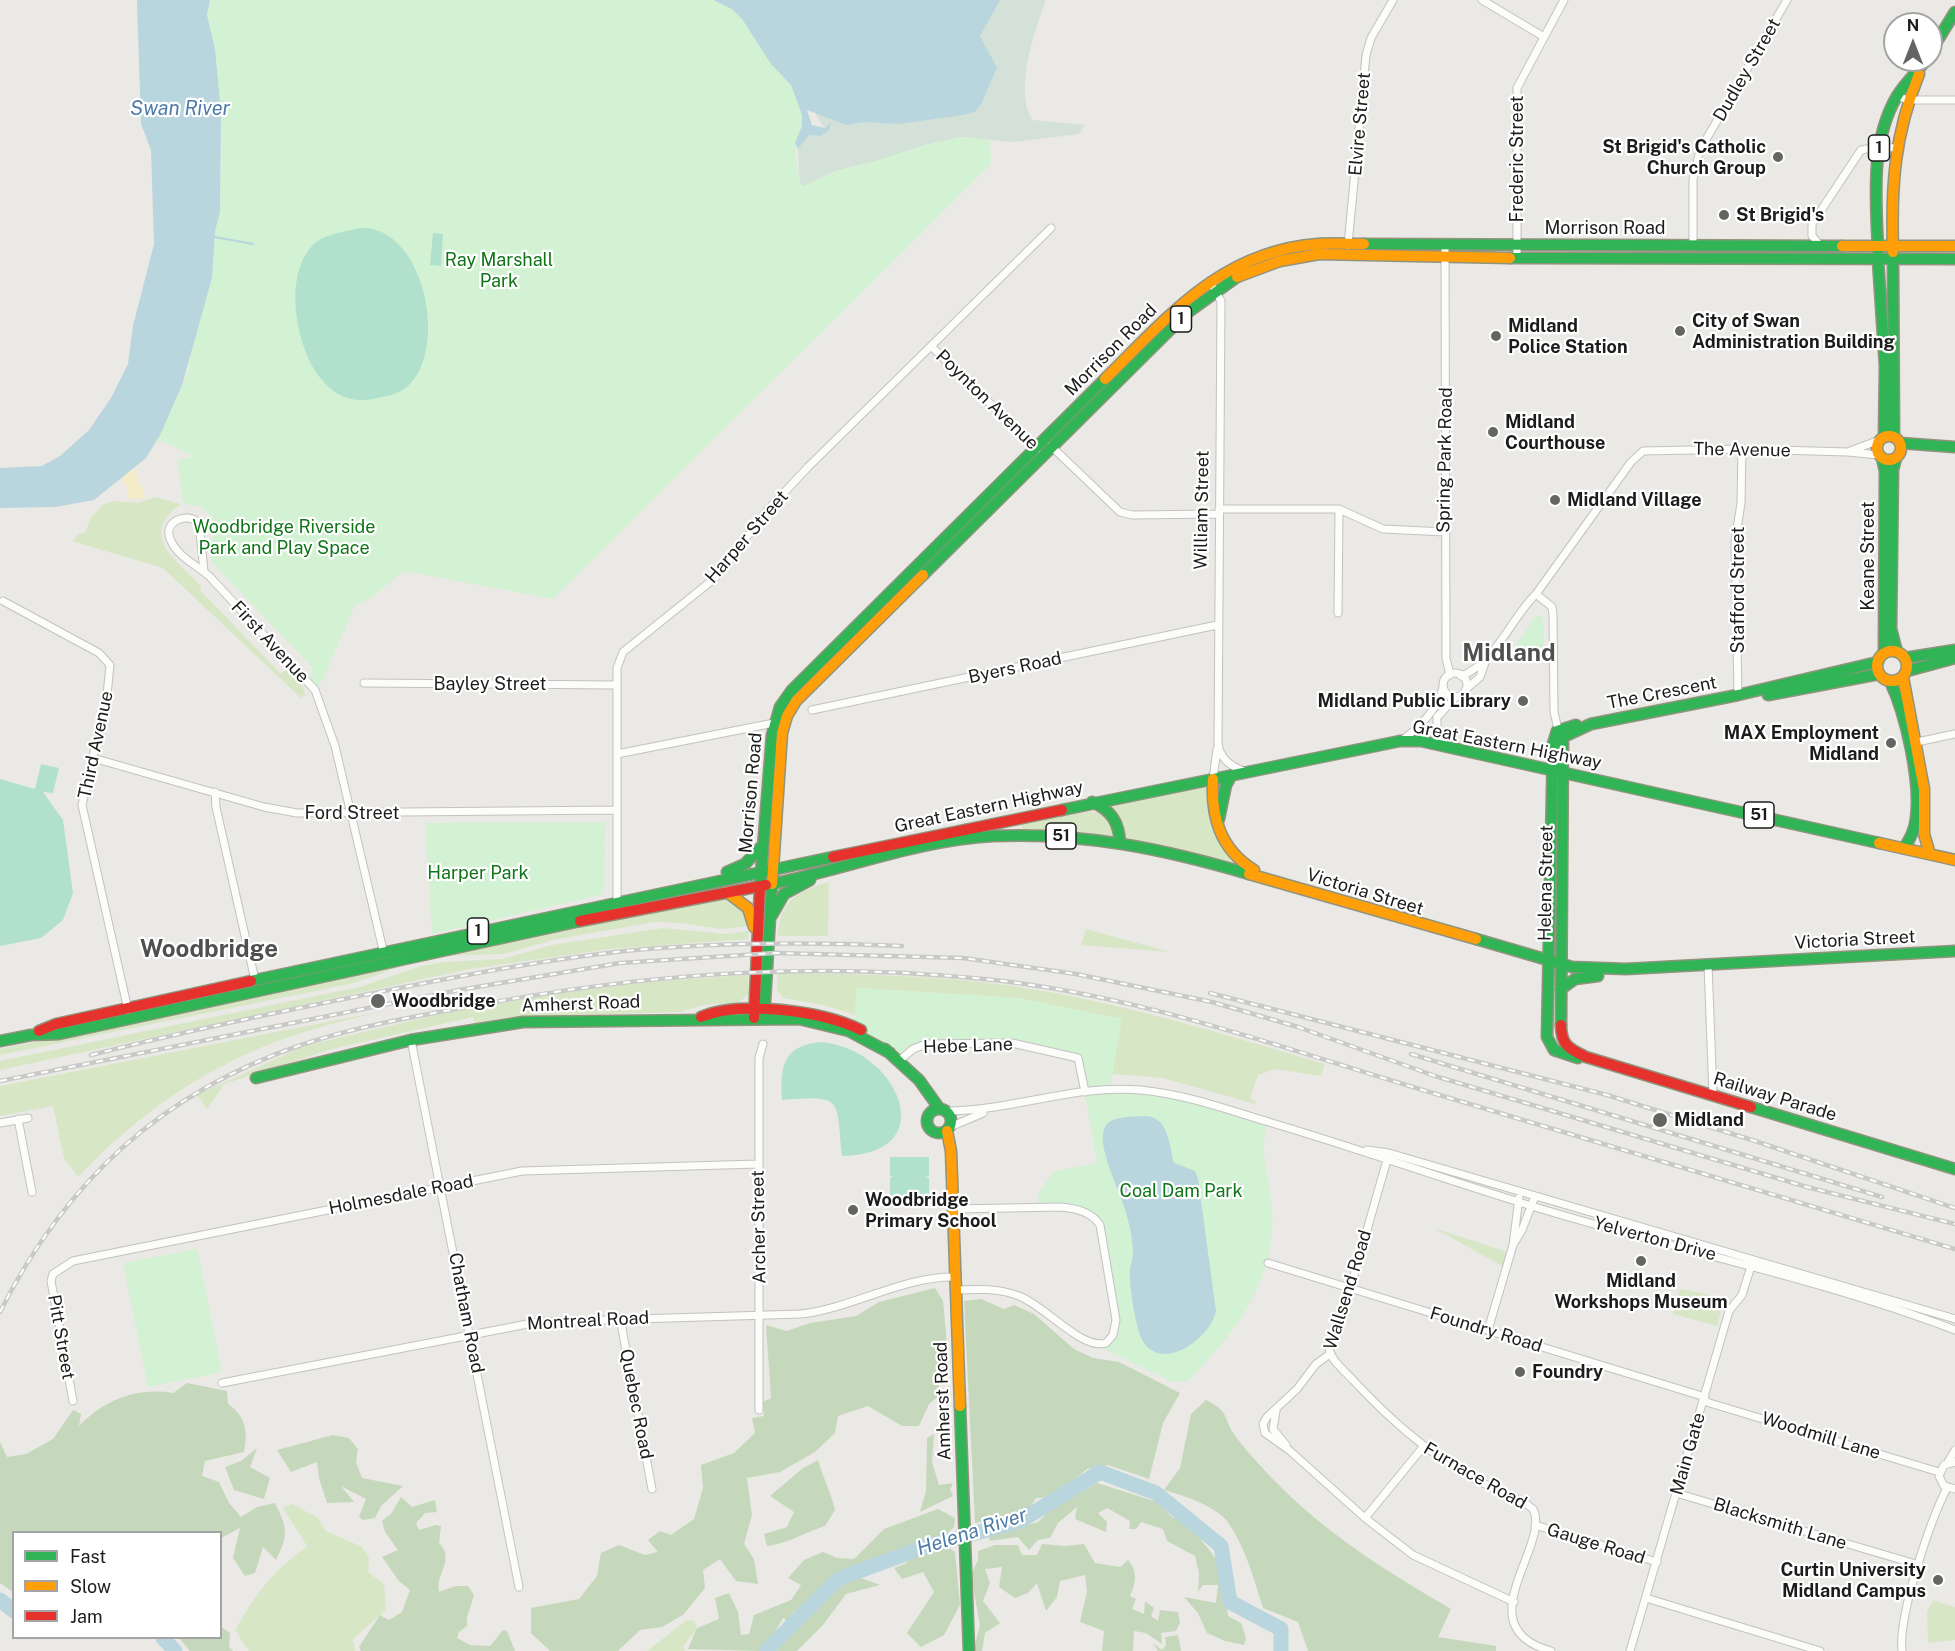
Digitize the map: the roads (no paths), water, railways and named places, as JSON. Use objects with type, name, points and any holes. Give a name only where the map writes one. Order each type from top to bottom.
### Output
[{"type":"main road","points":[[1943,32],[1955,12]]},
{"type":"main road","name":"1","points":[[1878,245],[1879,147],[1897,96],[1916,72]]},
{"type":"main road","name":"1","points":[[1893,260],[1894,148],[1908,100],[1920,72]]},
{"type":"main road","name":"Morrison Road","points":[[1445,250],[1517,244],[1955,246]]},
{"type":"main road","points":[[1878,245],[1889,439]]},
{"type":"main road","name":"Morrison Road","points":[[761,980],[758,935],[760,872],[779,722],[796,701],[1044,447],[1211,285],[1283,259],[1347,249],[1445,250],[1517,257],[1617,260],[1955,260]]},
{"type":"main road","points":[[1889,439],[1893,260]]},
{"type":"main road","points":[[1889,439],[1929,447],[1955,447]]},
{"type":"main road","name":"Keane Street","points":[[1889,439],[1897,457],[1893,470],[1892,629],[1905,674]]},
{"type":"main road","name":"Keane Street","points":[[1879,674],[1885,471],[1881,457],[1889,439]]},
{"type":"main road","points":[[1881,457],[1889,460],[1929,447]]},
{"type":"main road","points":[[1901,655],[1955,650]]},
{"type":"main road","name":"The Crescent","points":[[1560,734],[1592,724],[1738,695],[1881,658],[1901,655]]},
{"type":"main road","points":[[1890,681],[1955,658]]},
{"type":"main road","points":[[1879,674],[1890,681],[1896,694],[1924,789],[1925,840],[1930,854]]},
{"type":"main road","name":"The Crescent","points":[[1738,695],[1754,698],[1879,674]]},
{"type":"main road","points":[[1904,848],[1916,830],[1917,797],[1905,674]]},
{"type":"main road","name":"Morrison Road","points":[[759,1015],[761,980],[770,918],[779,722]]},
{"type":"main road","name":"Helena Street","points":[[1547,1037],[1560,734]]},
{"type":"main road","name":"Great Eastern Highway","points":[[0,1041],[31,1035],[59,1034],[128,1014],[384,957],[617,900],[1400,741],[1421,741],[1955,860]]},
{"type":"main road","name":"Helena Street","points":[[1557,771],[1561,1037]]},
{"type":"main road","points":[[1219,833],[1223,798],[1232,776]]},
{"type":"main road","name":"William Street","points":[[1213,779],[1212,808],[1219,833],[1238,859],[1250,868],[1289,886]]},
{"type":"main road","points":[[1092,802],[1110,812],[1120,829],[1120,843]]},
{"type":"main road","name":"Victoria Street","points":[[772,884],[973,837],[1056,835],[1176,853],[1561,965],[1626,969],[1955,951]]},
{"type":"main road","points":[[713,882],[719,875],[745,864],[762,847]]},
{"type":"main road","points":[[770,918],[784,894],[823,873]]},
{"type":"main road","name":"Great Eastern Highway","points":[[384,957],[617,915],[772,884]]},
{"type":"main road","points":[[727,892],[748,908],[758,935]]},
{"type":"main road","points":[[1561,989],[1575,979],[1613,975],[1626,969]]},
{"type":"main road","points":[[761,980],[773,1002],[780,1007],[797,1011]]},
{"type":"main road","points":[[713,1012],[734,1010],[747,1003],[761,980]]},
{"type":"main road","name":"Amherst Road","points":[[256,1078],[411,1040],[506,1023],[698,1018],[797,1011],[821,1014],[847,1022],[870,1036],[919,1080],[943,1110]]},
{"type":"main road","name":"Amherst Road","points":[[698,1018],[713,1012],[799,1019],[835,1026],[890,1053]]},
{"type":"main road","name":"Railway Parade","points":[[1547,1037],[1550,1046],[1557,1052],[1577,1058],[1586,1057]]},
{"type":"main road","name":"Railway Parade","points":[[1561,1037],[1567,1048],[1586,1057],[1955,1169]]},
{"type":"main road","points":[[919,1080],[928,1115],[928,1126],[944,1130],[952,1120],[943,1110],[928,1115]]},
{"type":"main road","name":"Amherst Road","points":[[944,1130],[951,1151],[969,1651]]},
{"type":"street","name":"Elvire Street","points":[[1347,249],[1366,55],[1371,38],[1393,0]]},
{"type":"street","points":[[1482,0],[1544,37]]},
{"type":"street","name":"Frederic Street","points":[[1517,257],[1517,88],[1564,0]]},
{"type":"street","name":"Dudley Street","points":[[1693,244],[1692,178],[1700,150],[1787,0]]},
{"type":"street","points":[[1897,96],[1908,100],[1955,100]]},
{"type":"street","points":[[1820,245],[1812,236],[1812,224],[1856,155],[1861,150],[1879,147],[1894,148]]},
{"type":"street","name":"Harper Street","points":[[617,915],[617,668],[623,652],[715,578],[766,512],[1051,228]]},
{"type":"street","name":"Spring Park Road","points":[[1445,250],[1446,658],[1450,675]]},
{"type":"street","name":"William Street","points":[[1211,285],[1221,301],[1217,625],[1218,744],[1213,779]]},
{"type":"street","name":"Poynton Avenue","points":[[931,346],[1120,512],[1132,515],[1339,509],[1383,529],[1445,532]]},
{"type":"street","name":"The Avenue","points":[[1848,452],[1889,439]]},
{"type":"street","name":"The Avenue","points":[[1536,594],[1638,454],[1649,449],[1848,452],[1881,457]]},
{"type":"street","name":"Stafford Street","points":[[1738,695],[1735,542],[1741,503],[1742,449]]},
{"type":"street","points":[[1338,613],[1339,509]]},
{"type":"street","name":"First Avenue","points":[[204,571],[200,524],[190,517],[180,518],[170,527],[170,540],[189,563],[204,571],[315,690],[331,732],[384,957]]},
{"type":"street","points":[[1400,741],[1415,729],[1434,707],[1450,675],[1461,676],[1471,672],[1487,658],[1525,605],[1536,594]]},
{"type":"street","name":"Helena Street","points":[[1536,594],[1552,608],[1560,734]]},
{"type":"street","name":"Third Avenue","points":[[3,601],[107,659],[111,672],[82,805],[83,819],[128,1014]]},
{"type":"street","name":"Byers Road","points":[[812,710],[1217,625]]},
{"type":"street","points":[[1446,747],[1437,735],[1437,717],[1480,677],[1487,658]]},
{"type":"street","points":[[1461,676],[1466,682],[1466,690]]},
{"type":"street","name":"Bayley Street","points":[[364,683],[617,685]]},
{"type":"street","points":[[1443,686],[1447,694],[1456,697]]},
{"type":"street","points":[[617,754],[779,722]]},
{"type":"street","points":[[1910,743],[1955,734]]},
{"type":"street","points":[[1218,744],[1220,753],[1227,762],[1249,772]]},
{"type":"street","name":"Ford Street","points":[[93,758],[285,811],[351,814],[617,810]]},
{"type":"street","points":[[216,792],[216,807],[256,985]]},
{"type":"street","points":[[1708,964],[1713,1096]]},
{"type":"street","name":"Chatham Road","points":[[411,1040],[519,1587]]},
{"type":"street","name":"Hebe Lane","points":[[899,1061],[913,1049],[926,1044],[1012,1043],[1078,1058],[1085,1092]]},
{"type":"street","name":"Archer Street","points":[[759,1410],[759,1058],[763,1044]]},
{"type":"street","name":"Yelverton Drive","points":[[943,1110],[994,1109],[1085,1092],[1125,1089],[1178,1095],[1387,1157],[1520,1191],[1890,1307],[1955,1330]]},
{"type":"street","name":"Yelverton Drive","points":[[944,1130],[994,1109]]},
{"type":"street","points":[[0,1123],[28,1118]]},
{"type":"street","points":[[18,1119],[32,1192]]},
{"type":"street","name":"Yelverton Drive","points":[[1387,1157],[1532,1207],[1752,1263],[1955,1319]]},
{"type":"street","name":"Wallsend Road","points":[[1387,1157],[1350,1288],[1329,1342],[1330,1354],[1316,1364],[1297,1389],[1276,1409],[1272,1420],[1273,1429],[1289,1450],[1365,1518],[1413,1555],[1514,1602]]},
{"type":"street","name":"Holmesdale Road","points":[[53,1274],[73,1261],[541,1169],[758,1164]]},
{"type":"street","points":[[1488,1330],[1513,1245],[1520,1191]]},
{"type":"street","points":[[1513,1245],[1535,1196]]},
{"type":"street","points":[[953,1209],[1060,1207],[1076,1209],[1095,1218],[1100,1225],[1116,1330],[1106,1343],[1094,1344],[1080,1339],[1039,1305],[1017,1295],[980,1289],[955,1290]]},
{"type":"street","name":"Foundry Road","points":[[1268,1263],[1704,1399]]},
{"type":"street","name":"Main Gate","points":[[1630,1651],[1729,1311],[1742,1295],[1752,1263]]},
{"type":"street","name":"Pitt Street","points":[[53,1274],[51,1281],[73,1401]]},
{"type":"street","name":"Montreal Road","points":[[222,1383],[538,1322],[760,1316],[820,1312],[932,1278],[955,1277]]},
{"type":"street","name":"Quebec Road","points":[[620,1318],[652,1489]]},
{"type":"street","name":"Furnace Road","points":[[1330,1354],[1385,1415],[1422,1447],[1484,1485],[1529,1505],[1535,1514],[1535,1525]]},
{"type":"street","name":"Woodmill Lane","points":[[1704,1399],[1939,1472]]},
{"type":"street","points":[[1365,1518],[1422,1447]]},
{"type":"street","points":[[1902,1651],[1902,1636],[1932,1522],[1951,1489],[1939,1480],[1939,1472],[1952,1462],[1955,1449]]},
{"type":"street","name":"Blacksmith Lane","points":[[1676,1493],[1919,1565]]},
{"type":"street","points":[[1535,1525],[1516,1586],[1512,1614],[1523,1636],[1532,1643],[1551,1651]]},
{"type":"street","name":"Gauge Road","points":[[1535,1525],[1656,1562]]},
{"type":"street","points":[[1646,1598],[1820,1651]]},
{"type":"water","name":"Swan River","points":[[137,0],[210,0],[207,15],[215,49],[221,113],[220,211],[215,231],[212,278],[182,385],[161,433],[146,458],[94,500],[55,507],[0,508],[0,468],[42,466],[60,456],[89,430],[111,398],[128,364],[133,326],[154,244],[151,150],[141,124]]},
{"type":"water","points":[[713,0],[1000,0],[980,36],[997,68],[981,104],[975,112],[963,115],[898,124],[865,122],[846,125],[807,110],[812,125],[825,128],[831,122],[829,130],[821,136],[809,135],[798,149],[795,143],[802,126],[802,115],[791,85],[771,64],[742,19],[732,9]]},
{"type":"water","points":[[1147,1116],[1154,1118],[1164,1127],[1174,1163],[1195,1171],[1198,1179],[1216,1311],[1206,1331],[1197,1340],[1186,1348],[1163,1354],[1153,1351],[1144,1343],[1138,1329],[1131,1287],[1130,1269],[1133,1254],[1131,1234],[1124,1205],[1106,1158],[1103,1135],[1105,1127],[1113,1120]]},
{"type":"waterway","points":[[215,237],[253,244]]},
{"type":"waterway","name":"Helena River","points":[[766,1651],[838,1579],[924,1547],[1020,1521],[1100,1472],[1156,1493],[1221,1546],[1230,1602],[1281,1629],[1281,1651]]},
{"type":"waterway","name":"Helena River","points":[[0,1600],[12,1609]]},
{"type":"waterway","name":"Helena River","points":[[164,1639],[175,1651]]},
{"type":"railway","points":[[91,1055],[343,999],[563,959],[625,951],[729,944],[902,946]]},
{"type":"railway","points":[[0,1081],[459,990],[620,963],[775,953],[963,958],[1076,974],[1212,1002],[1298,1027],[1435,1076],[1807,1187],[1955,1224]]},
{"type":"railway","points":[[0,1312],[26,1265],[55,1222],[87,1183],[123,1147],[162,1116],[204,1089],[251,1065],[301,1045],[362,1028],[532,996],[660,979],[789,971],[853,971],[984,979],[1038,986],[1144,1008],[1197,1021],[1955,1249]]},
{"type":"railway","points":[[1210,993],[1607,1095],[1755,1141],[1955,1208]]},
{"type":"railway","points":[[1411,1054],[1882,1197]]},
{"type":"place","name":"St Brigid's Catholic Church Group","points":[[1778,157]]},
{"type":"place","name":"St Brigid's","points":[[1724,215]]},
{"type":"place","name":"City of Swan Administration Building","points":[[1680,331]]},
{"type":"place","name":"Midland Police Station","points":[[1496,336]]},
{"type":"place","name":"Midland Courthouse","points":[[1493,432]]},
{"type":"place","name":"Midland Village","points":[[1555,500]]},
{"type":"place","name":"Midland Public Library","points":[[1523,701]]},
{"type":"place","name":"MAX Employment Midland","points":[[1891,743]]},
{"type":"place","name":"Woodbridge","points":[[378,1001]]},
{"type":"place","name":"Midland","points":[[1660,1120]]},
{"type":"place","name":"Woodbridge Primary School","points":[[853,1210]]},
{"type":"place","name":"Midland Workshops Museum","points":[[1641,1261]]},
{"type":"place","name":"Foundry","points":[[1520,1372]]},
{"type":"place","name":"Curtin University Midland Campus","points":[[1938,1580]]},
{"type":"district","name":"Midland","points":[[1509,654]]},
{"type":"district","name":"Woodbridge","points":[[209,950]]},
{"type":"park label","name":"Ray Marshall Park","points":[[499,270]]},
{"type":"park label","name":"Woodbridge Riverside Park and Play Space","points":[[284,537]]},
{"type":"park label","name":"Harper Park","points":[[478,873]]},
{"type":"park label","name":"Coal Dam Park","points":[[1181,1191]]}]
